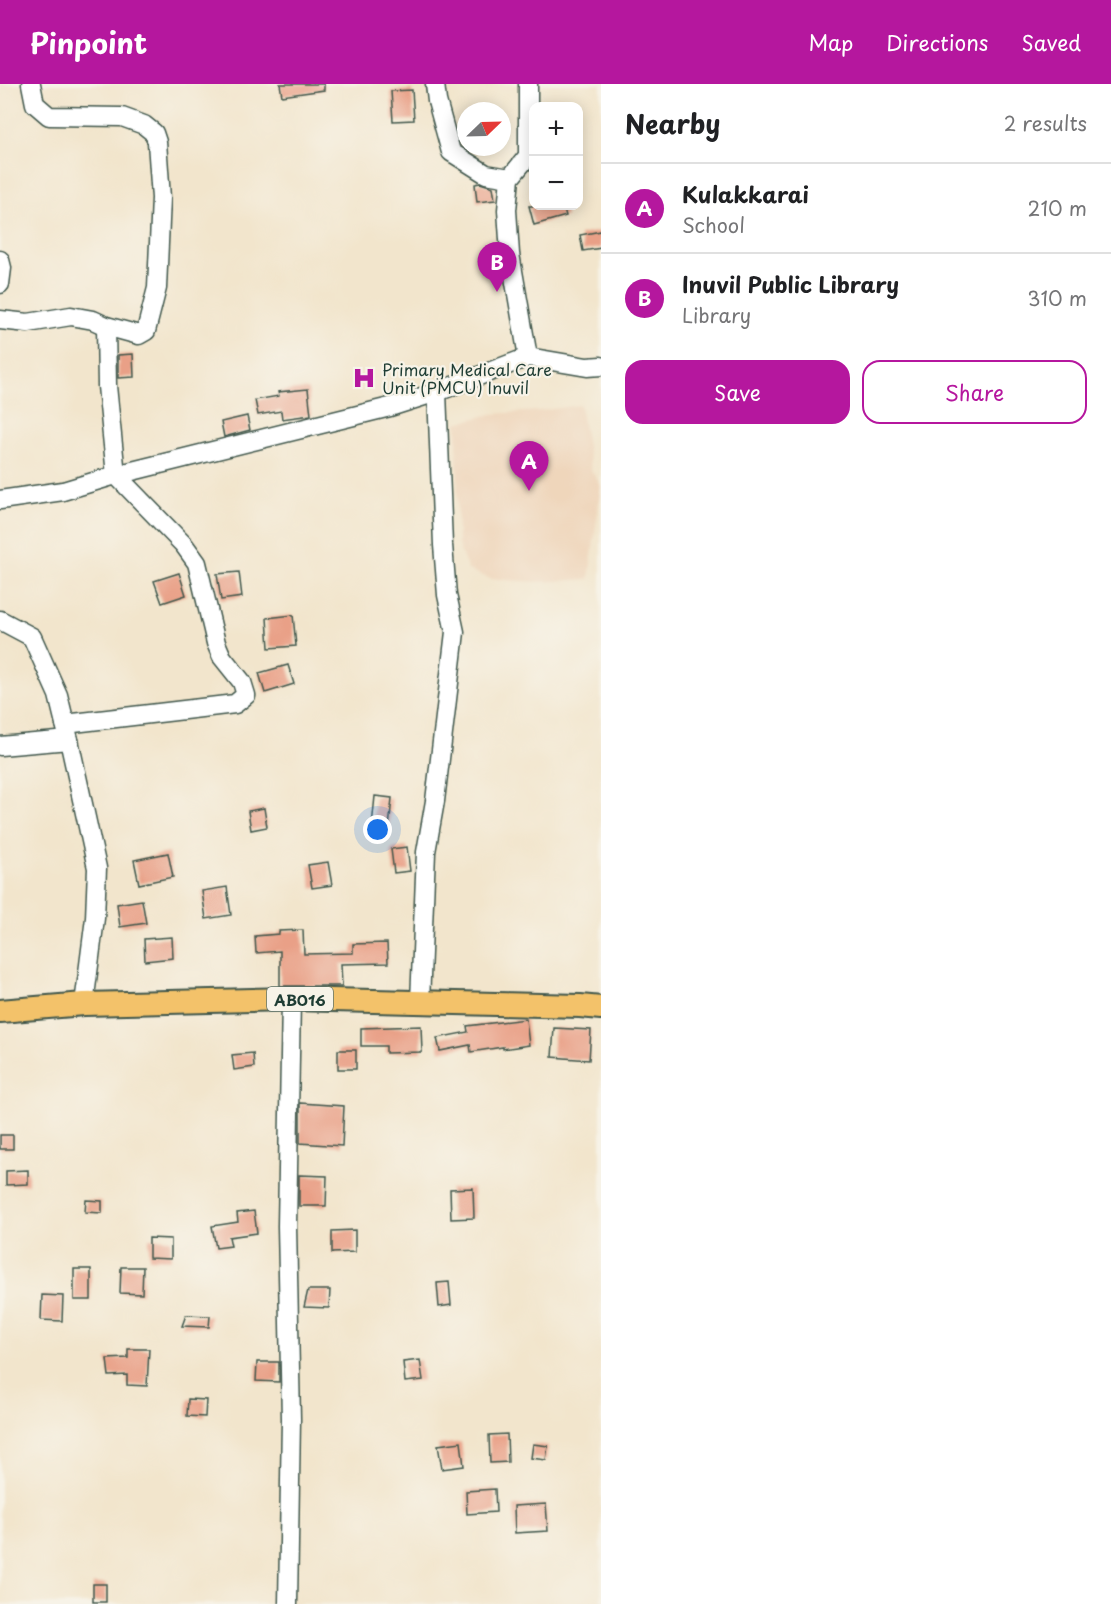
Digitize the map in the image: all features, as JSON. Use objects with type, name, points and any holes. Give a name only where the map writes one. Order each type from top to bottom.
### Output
[{"type":"main road","name":"AB016","points":[[0,1011],[84,1004],[291,999],[601,1008]]},
{"type":"street","points":[[0,320],[28,323],[71,316],[93,320],[138,335],[146,331],[157,288],[161,198],[157,142],[154,133],[144,125],[122,117],[49,116],[34,104],[31,84]]},
{"type":"street","points":[[435,84],[436,101],[452,152],[486,174],[510,178]]},
{"type":"street","points":[[528,84],[528,156],[510,178],[507,210],[510,254],[528,357]]},
{"type":"street","points":[[0,260],[0,284]]},
{"type":"street","points":[[0,746],[67,732],[236,704],[246,695],[242,682],[222,657],[216,643],[196,563],[184,545],[116,475],[107,386],[106,326]]},
{"type":"street","points":[[0,500],[63,491],[116,475],[390,407],[437,392],[528,357],[587,367],[601,366]]},
{"type":"street","points":[[420,1002],[426,852],[435,801],[455,632],[447,596],[443,546],[437,392]]},
{"type":"street","points":[[0,620],[32,637],[58,695],[97,868],[95,918],[84,1004]]},
{"type":"street","points":[[288,1604],[291,1419],[287,1226],[291,999]]},
{"type":"shaded area","points":[[580,405],[591,470],[601,486],[589,579],[538,582],[491,579],[468,570],[458,545],[457,423],[492,414]]},
{"type":"building","points":[[280,84],[324,84],[324,90],[282,96]]},
{"type":"building","points":[[412,90],[414,120],[393,121],[391,91]]},
{"type":"building","points":[[480,183],[493,187],[495,200],[477,202],[475,184]]},
{"type":"building","points":[[530,210],[564,210],[566,216],[534,225]]},
{"type":"building","points":[[601,231],[601,248],[583,251],[580,235]]},
{"type":"building","points":[[133,354],[134,377],[118,378],[118,355]]},
{"type":"building","points":[[308,389],[311,415],[282,419],[281,411],[258,415],[255,400],[279,396],[278,392]]},
{"type":"building","points":[[247,416],[250,430],[224,437],[221,422]]},
{"type":"building","points":[[239,572],[242,597],[221,600],[217,574]]},
{"type":"building","points":[[179,573],[186,595],[162,603],[154,581]]},
{"type":"building","points":[[293,615],[296,646],[269,648],[267,618]]},
{"type":"building","points":[[288,665],[294,684],[265,693],[259,673]]},
{"type":"building","points":[[375,796],[392,798],[389,828],[372,826]]},
{"type":"building","points":[[264,808],[267,827],[251,830],[248,811]]},
{"type":"building","points":[[407,847],[410,871],[394,873],[391,849]]},
{"type":"building","points":[[168,853],[173,877],[139,884],[134,860]]},
{"type":"building","points":[[328,862],[332,885],[312,888],[308,865]]},
{"type":"building","points":[[227,887],[231,915],[206,919],[202,891]]},
{"type":"building","points":[[142,900],[146,923],[120,927],[117,904]]},
{"type":"building","points":[[303,930],[304,954],[353,953],[353,944],[387,943],[388,963],[341,964],[342,986],[280,986],[280,951],[256,953],[255,936],[279,934],[279,931]]},
{"type":"building","points":[[172,937],[173,958],[145,961],[144,939]]},
{"type":"building","points":[[526,1019],[529,1045],[471,1052],[470,1045],[440,1051],[437,1038],[468,1032],[467,1026]]},
{"type":"building","points":[[421,1026],[422,1052],[386,1053],[386,1046],[361,1046],[361,1028]]},
{"type":"building","points":[[554,1028],[591,1030],[589,1060],[552,1057]]},
{"type":"building","points":[[338,1050],[356,1050],[356,1069],[338,1069]]},
{"type":"building","points":[[253,1053],[254,1067],[234,1070],[232,1055]]},
{"type":"building","points":[[300,1103],[344,1106],[342,1146],[300,1143]]},
{"type":"building","points":[[0,1135],[13,1135],[13,1149],[0,1149]]},
{"type":"building","points":[[28,1170],[28,1184],[6,1185],[6,1171]]},
{"type":"building","points":[[299,1175],[327,1176],[326,1206],[299,1206]]},
{"type":"building","points":[[473,1188],[474,1218],[451,1219],[450,1189]]},
{"type":"building","points":[[86,1200],[102,1201],[102,1213],[85,1212]]},
{"type":"building","points":[[254,1211],[257,1233],[229,1237],[231,1246],[216,1248],[212,1226],[238,1222],[237,1213]]},
{"type":"building","points":[[355,1230],[355,1252],[332,1253],[332,1231]]},
{"type":"building","points":[[149,1238],[171,1239],[171,1259],[149,1258]]},
{"type":"building","points":[[121,1267],[143,1267],[142,1294],[120,1293]]},
{"type":"building","points":[[74,1269],[91,1269],[91,1300],[74,1300]]},
{"type":"building","points":[[449,1282],[451,1305],[439,1307],[437,1283]]},
{"type":"building","points":[[308,1290],[330,1290],[329,1308],[304,1307]]},
{"type":"building","points":[[42,1295],[63,1296],[62,1321],[41,1320]]},
{"type":"building","points":[[186,1315],[210,1316],[209,1327],[182,1326]]},
{"type":"building","points":[[128,1349],[149,1349],[147,1386],[127,1385],[127,1375],[109,1376],[107,1359],[128,1358]]},
{"type":"building","points":[[420,1360],[423,1380],[405,1382],[403,1362]]},
{"type":"building","points":[[257,1362],[279,1362],[279,1382],[256,1381]]},
{"type":"building","points":[[188,1399],[206,1400],[205,1417],[187,1416]]},
{"type":"building","points":[[507,1434],[508,1462],[490,1463],[489,1435]]},
{"type":"building","points":[[461,1442],[464,1466],[442,1469],[438,1445]]},
{"type":"building","points":[[533,1444],[548,1446],[546,1460],[531,1458]]},
{"type":"building","points":[[495,1489],[496,1512],[467,1514],[466,1491]]},
{"type":"building","points":[[546,1504],[548,1531],[515,1533],[514,1506]]},
{"type":"building","points":[[93,1584],[106,1584],[106,1602],[93,1602]]},
{"type":"place","name":"Inuvil Public Library","points":[[497,292]]},
{"type":"place","name":"Primary Medical Care Unit (PMCU) Inuvil","points":[[364,378]]},
{"type":"place","name":"Kulakkarai","points":[[529,491]]}]
